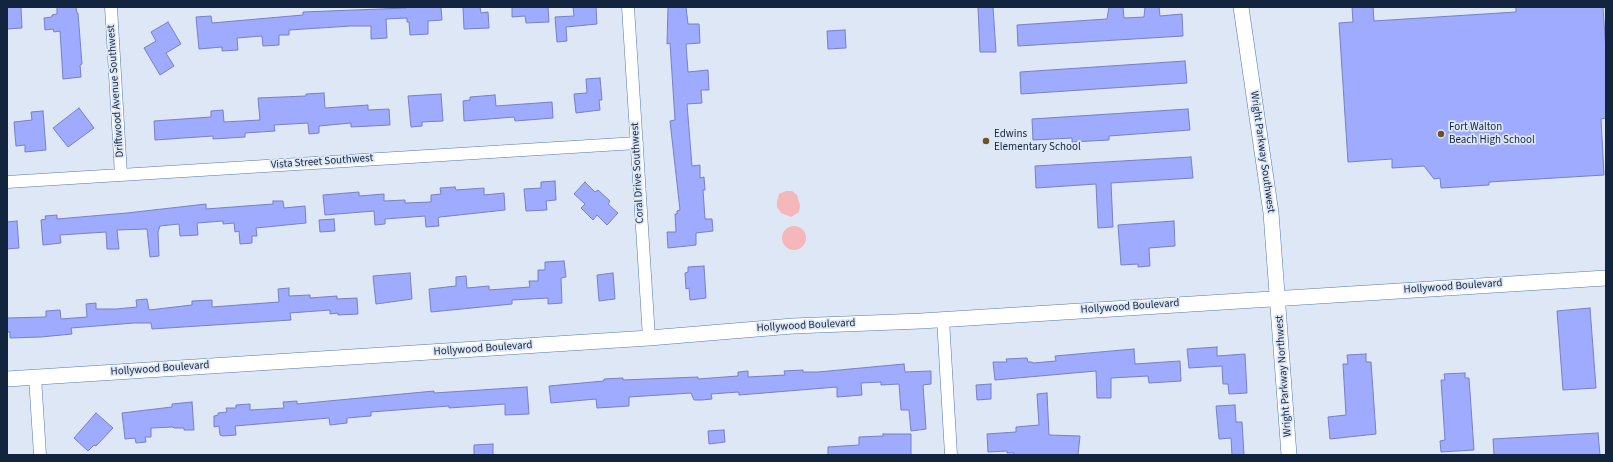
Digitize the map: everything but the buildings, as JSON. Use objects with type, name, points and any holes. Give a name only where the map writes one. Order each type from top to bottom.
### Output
[{"type":"street","name":"Driftwood Avenue Southwest","points":[[111,7],[122,175]]},
{"type":"street","name":"Coral Drive Southwest","points":[[628,7],[648,338]]},
{"type":"street","name":"Wright Parkway Southwest","points":[[1241,7],[1268,185],[1278,298]]},
{"type":"street","name":"Vista Street Southwest","points":[[7,182],[637,143]]},
{"type":"street","name":"Hollywood Boulevard","points":[[7,379],[648,338],[793,326],[943,320],[1606,278]]},
{"type":"street","name":"Wright Parkway Northwest","points":[[1278,298],[1289,455]]},
{"type":"street","points":[[943,320],[951,455]]},
{"type":"street","points":[[35,377],[40,455]]},
{"type":"shaded area","points":[[786,191],[792,191],[797,195],[800,205],[799,212],[791,217],[781,213],[777,207],[779,194]]},
{"type":"shaded area","points":[[794,226],[802,230],[806,238],[802,246],[794,250],[786,246],[782,238],[786,230]]},
{"type":"place","name":"Fort Walton Beach High School","points":[[1441,134]]},
{"type":"place","name":"Edwins Elementary School","points":[[986,141]]}]
